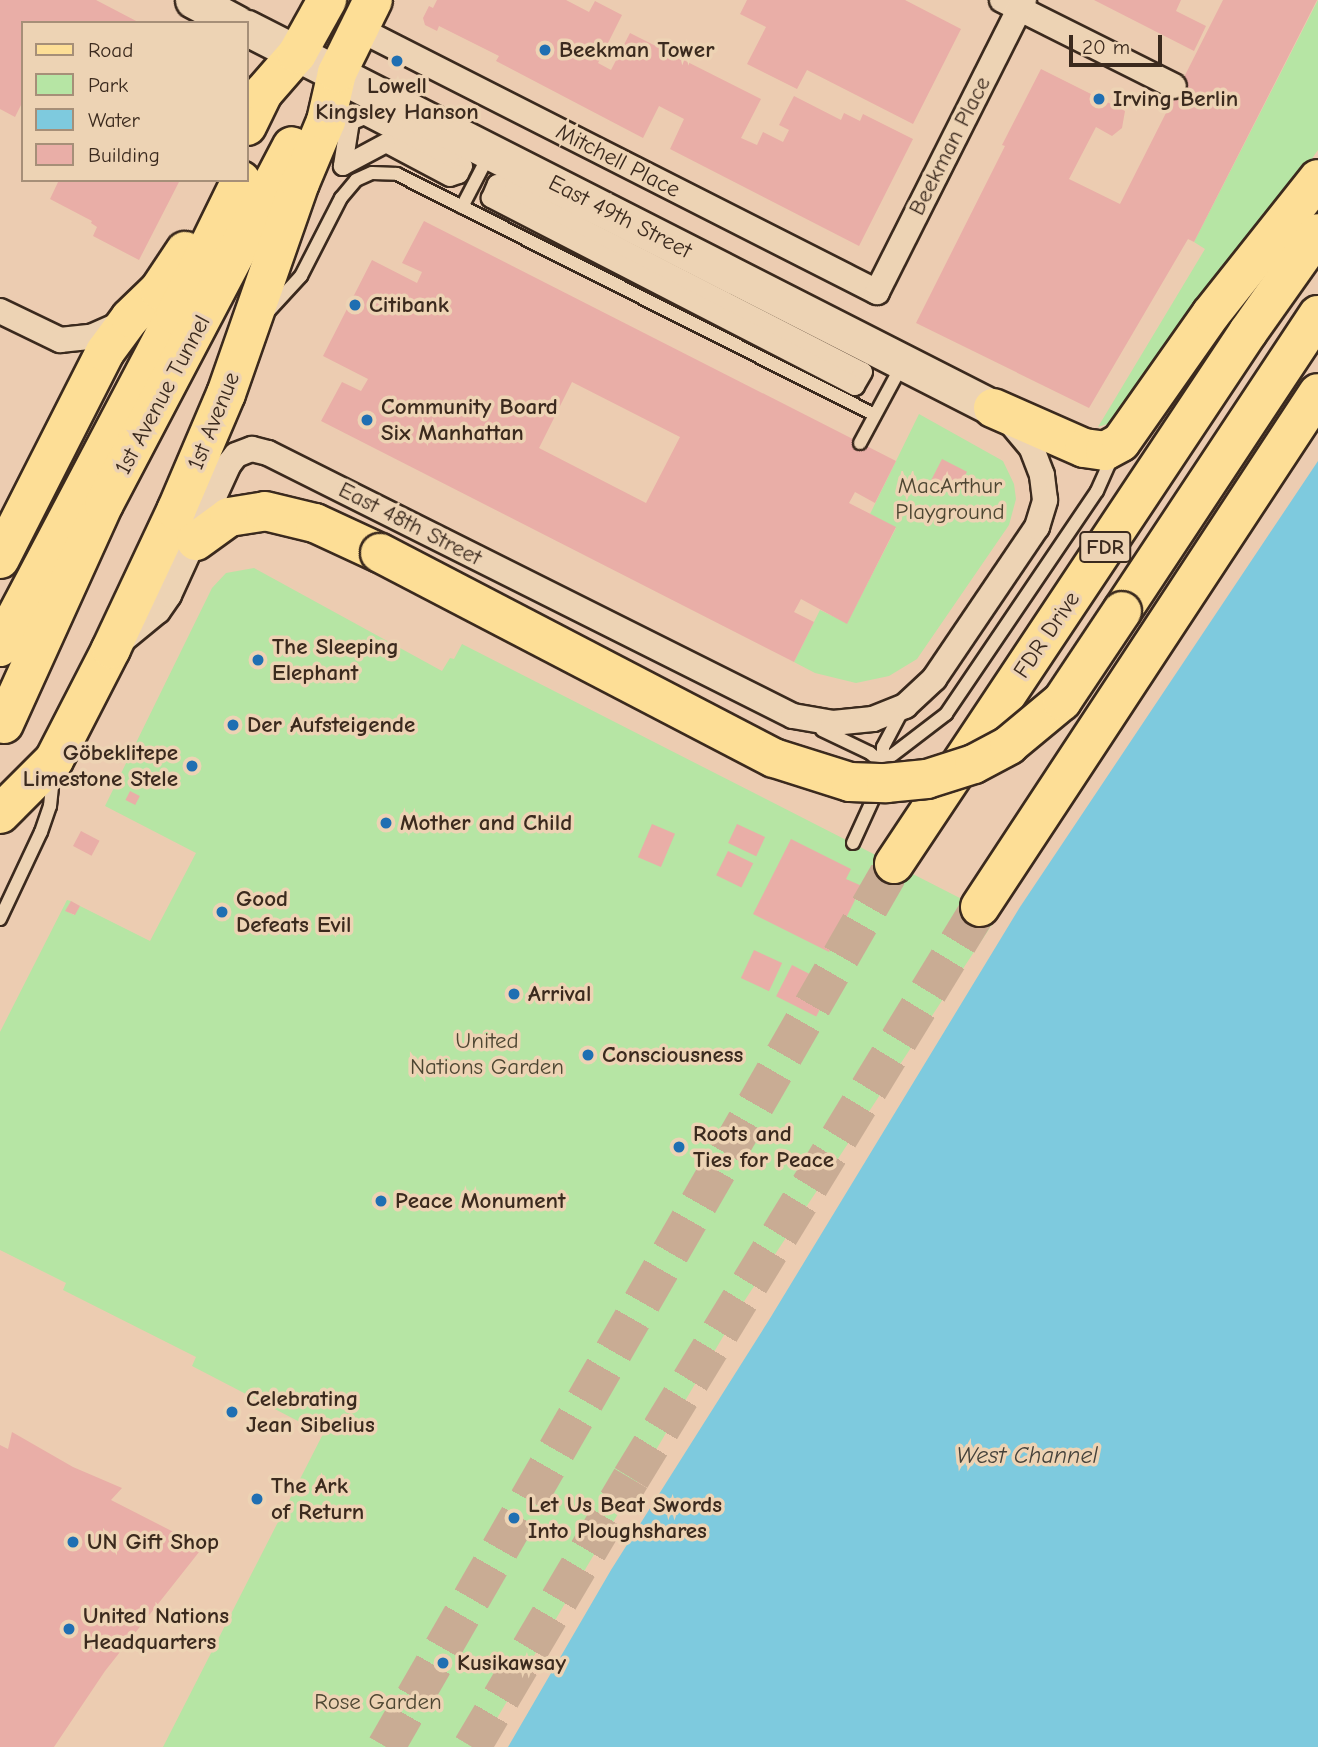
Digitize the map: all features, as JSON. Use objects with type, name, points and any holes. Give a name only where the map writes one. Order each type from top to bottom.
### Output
[{"type":"main road","points":[[193,0],[232,21]]},
{"type":"main road","points":[[248,167],[277,107],[298,54],[327,0]]},
{"type":"main road","name":"1st Avenue","points":[[5,801],[54,760],[111,649],[202,454],[247,336],[300,183],[326,121],[337,73],[366,14]]},
{"type":"main road","name":"East 49th Street","points":[[248,29],[337,73],[494,168],[903,362],[993,408]]},
{"type":"main road","points":[[248,124],[263,93],[298,54]]},
{"type":"main road","name":"1st Avenue Tunnel","points":[[4,724],[104,505],[190,346],[304,123],[337,73]]},
{"type":"main road","points":[[993,408],[1084,448],[1105,450],[1121,442],[1211,314],[1318,179]]},
{"type":"main road","points":[[0,559],[105,352],[130,318],[159,290],[172,271],[219,182]]},
{"type":"main road","name":"1st Avenue Tunnel","points":[[0,647],[175,315],[240,182]]},
{"type":"main road","name":"FDR Drive","points":[[894,864],[1248,332],[1318,233]]},
{"type":"main road","points":[[196,541],[229,517],[264,511],[315,523],[774,758],[850,782],[886,783],[938,776],[974,764],[1009,745],[1062,701],[1318,315]]},
{"type":"main road","points":[[980,907],[1318,393]]},
{"type":"street","points":[[1015,3],[1174,86]]},
{"type":"street","name":"Beekman Place","points":[[877,292],[1015,3]]},
{"type":"street","name":"Mitchell Place","points":[[366,14],[877,292]]},
{"type":"street","points":[[365,115],[463,166],[459,174],[450,177],[386,144],[343,166],[350,121],[356,116],[365,115]]},
{"type":"street","points":[[494,168],[863,372],[855,386],[491,198],[494,168]]},
{"type":"street","points":[[0,311],[60,340],[91,337],[130,318]]},
{"type":"street","points":[[905,706],[919,695],[947,661],[1037,527],[1042,514],[1045,489],[1031,447],[1022,433],[993,408]]},
{"type":"street","name":"East 48th Street","points":[[111,649],[158,611],[196,541],[229,464],[242,450],[259,450],[793,716],[833,723],[853,722],[873,719],[905,706]]},
{"type":"lane","points":[[462,207],[494,168]]},
{"type":"lane","points":[[247,336],[301,276],[341,198],[356,180],[372,173],[397,174],[875,415]]},
{"type":"lane","points":[[860,443],[903,362]]},
{"type":"lane","points":[[882,763],[946,714],[1097,491],[1108,466],[1105,450]]},
{"type":"lane","points":[[853,843],[875,801],[883,747],[889,731],[905,706]]},
{"type":"lane","points":[[793,716],[853,744],[882,763]]},
{"type":"lane","points":[[0,919],[41,832],[50,806],[54,760]]},
{"type":"green space","points":[[1318,0],[1318,150],[1292,187],[1238,247],[1120,420],[1098,427],[1205,249],[1194,242]]},
{"type":"green space","name":"MacArthur Playground","points":[[919,414],[1003,461],[1014,484],[1016,499],[1009,525],[917,659],[889,676],[856,683],[815,673],[794,662],[820,610],[847,623],[896,528],[870,514]]},
{"type":"green space","name":"United Nations Garden","points":[[254,568],[442,671],[450,658],[454,659],[462,644],[997,917],[743,1303],[480,1747],[163,1747],[323,1434],[192,1366],[196,1357],[63,1290],[66,1283],[0,1250],[0,1032],[67,900],[71,901],[66,911],[74,915],[80,906],[150,941],[196,853],[105,806],[212,588],[226,573]]},
{"type":"water","name":"West Channel","points":[[1318,461],[1318,1747],[508,1747],[611,1570],[769,1320],[1020,907]]},
{"type":"building","points":[[0,0],[96,0],[136,21],[21,21],[21,105],[15,117],[0,109]]},
{"type":"building","points":[[437,0],[566,0],[589,12],[595,1],[622,15],[598,63],[611,70],[630,33],[761,99],[741,138],[757,145],[763,132],[783,142],[789,130],[779,125],[794,96],[841,120],[844,113],[860,121],[863,114],[913,139],[859,246],[670,149],[684,119],[659,106],[643,138],[496,61],[499,56],[439,26],[437,31],[425,25],[423,18],[429,6],[433,8]]},
{"type":"building","points":[[747,0],[905,0],[961,29],[913,124],[807,70],[797,89],[747,64],[766,27],[740,14]]},
{"type":"building","points":[[1094,0],[1181,0],[1176,11],[1206,26],[1194,51]]},
{"type":"building","points":[[1223,0],[1317,0],[1194,242],[1188,239],[1089,408],[916,323],[1041,69],[1125,111],[1122,128],[1112,136],[1096,127],[1069,179],[1120,204]]},
{"type":"building","points":[[58,182],[179,182],[139,260],[93,236],[97,227],[92,221],[50,199]]},
{"type":"building","points":[[424,221],[896,461],[875,503],[855,492],[849,503],[896,527],[847,624],[801,599],[794,612],[814,622],[794,662],[321,421],[342,382],[361,391],[368,379],[323,356],[372,260],[417,283],[422,272],[402,263]],"holes":[[[572,382],[680,437],[646,503],[539,448]]]},
{"type":"building","points":[[942,459],[967,472],[955,496],[930,483]]},
{"type":"building","points":[[130,791],[140,796],[135,805],[125,800]]},
{"type":"building","points":[[652,824],[675,834],[661,867],[638,857]]},
{"type":"building","points":[[737,824],[765,837],[756,856],[728,843]]},
{"type":"building","points":[[81,831],[100,841],[92,856],[73,846]]},
{"type":"building","points":[[791,839],[851,869],[846,879],[862,886],[829,952],[753,914]]},
{"type":"building","points":[[728,851],[753,863],[741,888],[716,875]]},
{"type":"building","points":[[71,901],[80,906],[75,915],[65,911]]},
{"type":"building","points":[[754,950],[782,963],[769,991],[741,978]]},
{"type":"building","points":[[792,965],[832,985],[816,1017],[776,996]]},
{"type":"building","name":"United Nations Headquarters","points":[[12,1432],[73,1467],[122,1488],[111,1500],[203,1547],[105,1671],[54,1747],[0,1747],[0,1445],[8,1449]]},
{"type":"tunnel","points":[[386,1747],[894,864]]},
{"type":"tunnel","points":[[472,1747],[631,1478],[980,907]]},
{"type":"place","name":"Beekman Tower","points":[[545,50]]},
{"type":"place","name":"Lowell Kingsley Hanson","points":[[397,61]]},
{"type":"place","name":"Irving Berlin","points":[[1099,99]]},
{"type":"place","name":"Citibank","points":[[355,305]]},
{"type":"place","name":"Community Board Six Manhattan","points":[[367,420]]},
{"type":"place","name":"The Sleeping Elephant","points":[[258,660]]},
{"type":"place","name":"Der Aufsteigende","points":[[233,725]]},
{"type":"place","name":"Göbeklitepe Limestone Stele","points":[[192,766]]},
{"type":"place","name":"Mother and Child","points":[[386,823]]},
{"type":"place","name":"Good Defeats Evil","points":[[222,912]]},
{"type":"place","name":"Arrival","points":[[514,994]]},
{"type":"place","name":"Consciousness","points":[[588,1055]]},
{"type":"place","name":"Roots and Ties for Peace","points":[[679,1147]]},
{"type":"place","name":"Peace Monument","points":[[381,1201]]},
{"type":"place","name":"Celebrating Jean Sibelius","points":[[232,1412]]},
{"type":"place","name":"The Ark of Return","points":[[257,1499]]},
{"type":"place","name":"Let Us Beat Swords Into Ploughshares","points":[[514,1518]]},
{"type":"place","name":"UN Gift Shop","points":[[73,1542]]},
{"type":"place","name":"United Nations Headquarters","points":[[69,1629]]},
{"type":"place","name":"Kusikawsay","points":[[443,1663]]},
{"type":"park label","name":"Rose Garden","points":[[378,1702]]}]
